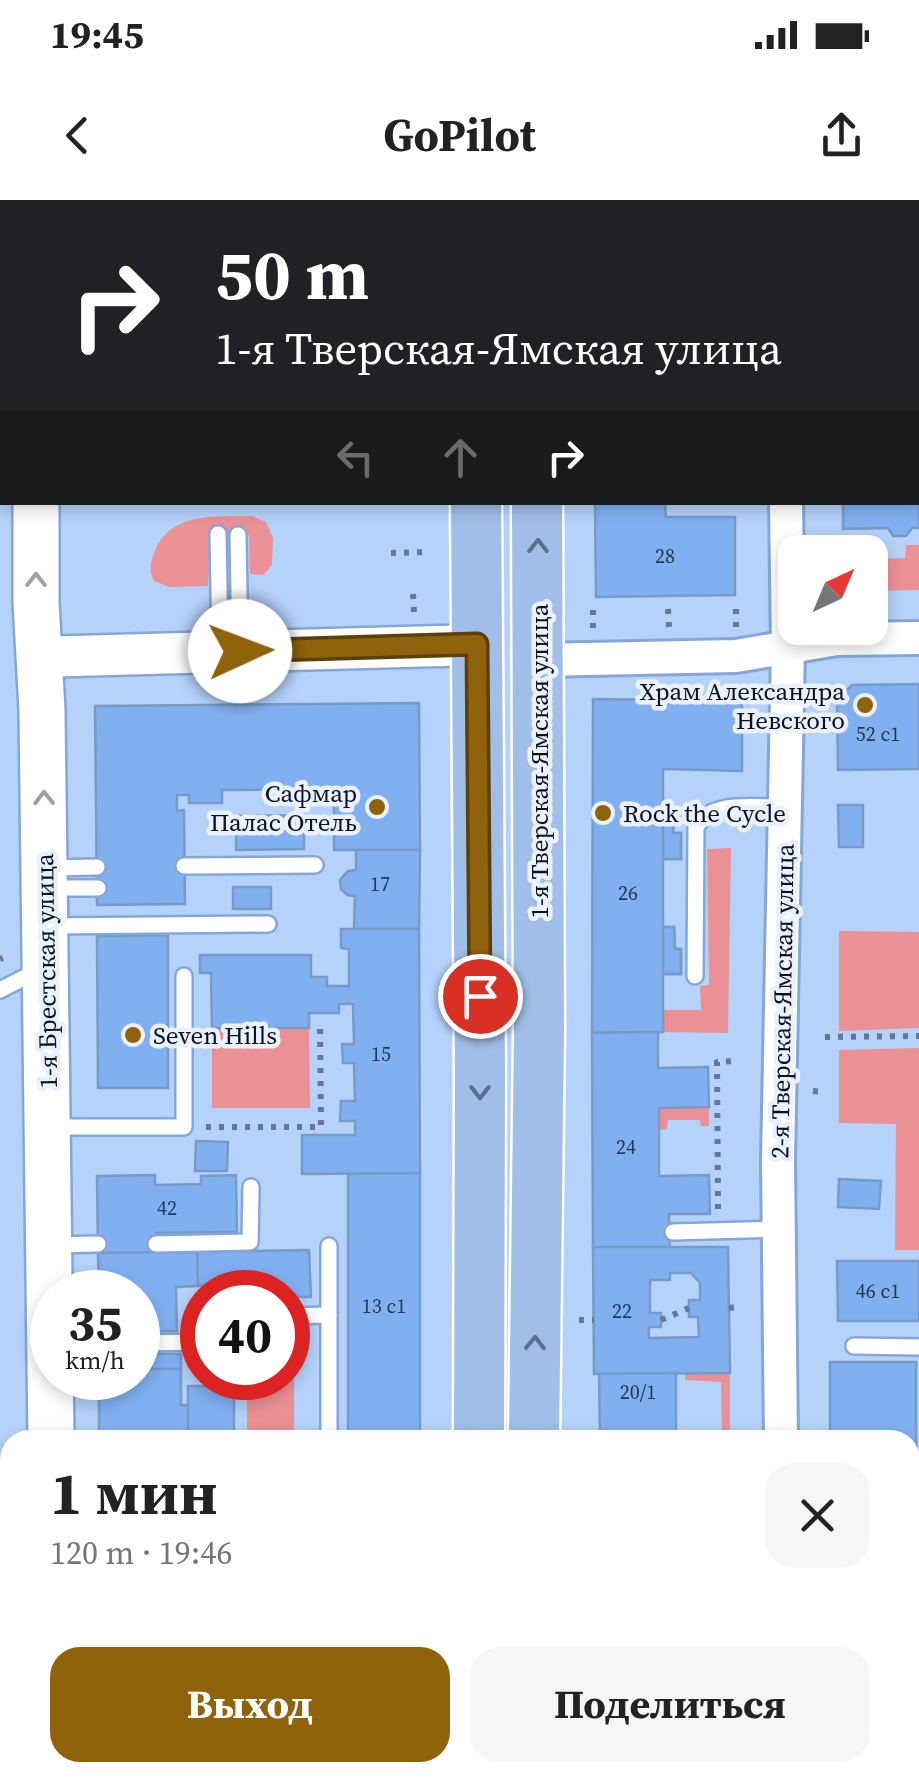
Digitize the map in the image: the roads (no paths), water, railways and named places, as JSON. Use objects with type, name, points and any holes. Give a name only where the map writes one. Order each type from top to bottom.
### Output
[{"type":"main road","name":"1-я Брестская улица","points":[[36,505],[19,658],[42,710],[31,928],[48,1128],[50,1270]]},
{"type":"main road","points":[[476,505],[479,1430]]},
{"type":"main road","name":"1-я Тверская-Ямская улица","points":[[534,1430],[539,1032],[538,505]]},
{"type":"main road","name":"1-я Брестская улица","points":[[51,1400],[51,1430]]},
{"type":"street","name":"2-я Тверская-Ямская улица","points":[[781,1430],[779,1228],[788,647],[786,505]]},
{"type":"street","points":[[539,660],[736,656],[836,639],[919,638]]},
{"type":"street","points":[[19,658],[477,644]]},
{"type":"lane","points":[[218,534],[230,652]]},
{"type":"lane","points":[[230,652],[238,535]]},
{"type":"lane","points":[[695,976],[696,827],[702,816],[714,809],[785,808]]},
{"type":"lane","points":[[184,866],[316,865]]},
{"type":"lane","points":[[0,990],[31,928],[97,867]]},
{"type":"lane","points":[[31,928],[98,888]]},
{"type":"lane","points":[[31,928],[268,924]]},
{"type":"lane","points":[[48,1128],[184,1128],[184,976]]},
{"type":"lane","points":[[156,1244],[250,1242],[250,1187]]},
{"type":"lane","points":[[673,1232],[779,1228]]},
{"type":"lane","points":[[49,1245],[98,1244]]},
{"type":"lane","points":[[328,1246],[329,1430]]},
{"type":"lane","points":[[310,1316],[329,1316]]},
{"type":"lane","points":[[854,1346],[919,1347]]},
{"type":"place","name":"Храм Александра Невского","points":[[865,705]]},
{"type":"place","name":"Сафмар Палас Отель","points":[[377,807]]},
{"type":"place","name":"Rock the Cycle","points":[[603,813]]},
{"type":"place","name":"Seven Hills","points":[[133,1035]]}]
